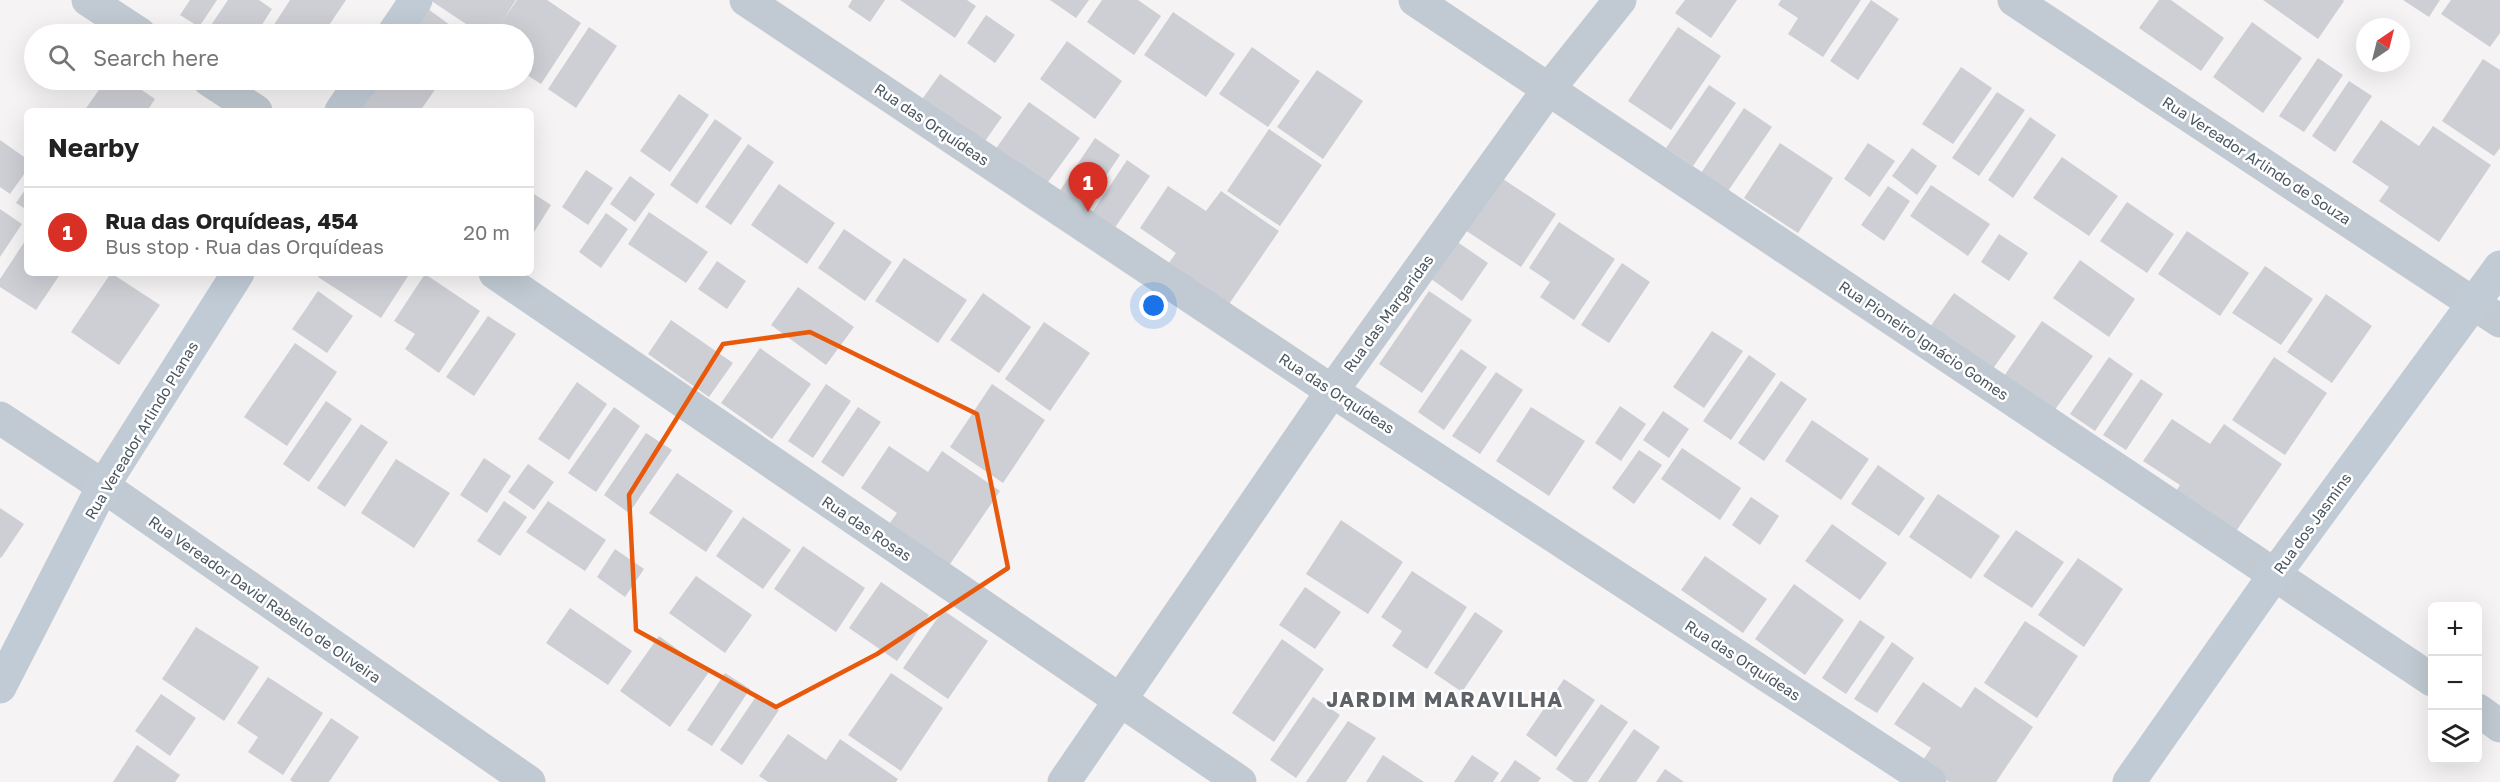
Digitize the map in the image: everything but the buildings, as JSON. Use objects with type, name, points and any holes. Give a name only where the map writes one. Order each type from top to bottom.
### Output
[{"type":"street","points":[[88,0],[125,24]]},
{"type":"street","points":[[400,24],[416,0]]},
{"type":"street","name":"Rua das Orquídeas","points":[[746,0],[1332,391],[1930,782]]},
{"type":"street","name":"Rua Pioneiro Ignácio Gomes","points":[[1415,0],[2428,677]]},
{"type":"street","name":"Rua das Margaridas","points":[[1064,782],[1332,391],[1548,90],[1620,0]]},
{"type":"street","name":"Rua Vereador Arlindo de Souza","points":[[2014,0],[2500,321]]},
{"type":"street","points":[[223,90],[251,108]]},
{"type":"street","points":[[344,108],[356,90]]},
{"type":"street","name":"Rua dos Jasmins","points":[[2129,782],[2275,574],[2472,302],[2500,267]]},
{"type":"street","name":"Rua Vereador Arlindo Planas","points":[[0,687],[103,486],[236,276]]},
{"type":"street","name":"Rua das Rosas","points":[[499,276],[1240,782]]},
{"type":"street","name":"Rua Vereador David Rabello de Oliveira","points":[[0,418],[103,486],[529,782]]},
{"type":"street","points":[[2482,713],[2500,726]]},
{"type":"highlighted area","points":[[810,332],[977,414],[1008,568],[877,654],[776,707],[636,630],[629,495],[723,344]]},
{"type":"place","name":"Rua das Orquídeas, 454","points":[[1088,212]]},
{"type":"district","name":"JARDIM MARAVILHA","points":[[1445,699]]}]
